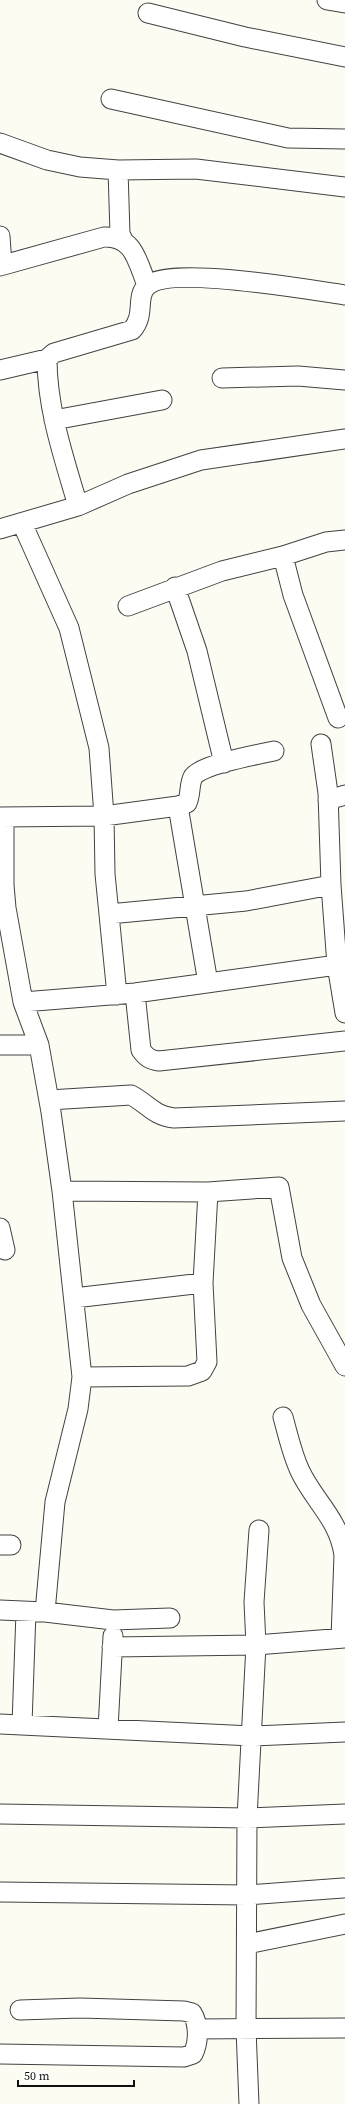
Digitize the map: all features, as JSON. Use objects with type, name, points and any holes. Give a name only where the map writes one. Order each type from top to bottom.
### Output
[{"type":"street","points":[[327,0],[345,3]]},
{"type":"street","points":[[148,13],[245,37],[345,57]]},
{"type":"street","points":[[111,99],[288,138],[345,140]]},
{"type":"street","points":[[0,143],[47,160],[80,167],[118,170],[196,169],[345,187]]},
{"type":"street","points":[[118,170],[120,234],[123,240]]},
{"type":"street","points":[[0,236],[1,265],[104,236],[115,236],[131,246],[147,284]]},
{"type":"street","points":[[0,370],[47,358],[54,353],[132,330],[139,322],[142,292],[147,284],[161,280],[218,277],[345,295]]},
{"type":"street","points":[[47,358],[47,374],[54,420],[78,506]]},
{"type":"street","points":[[222,378],[298,376],[345,380]]},
{"type":"street","points":[[54,420],[162,400]]},
{"type":"street","points":[[0,529],[78,506],[128,484],[201,460],[345,439]]},
{"type":"street","points":[[22,523],[69,628],[99,748],[104,816],[105,874],[109,914],[126,994],[141,1050],[145,1057],[159,1061],[345,1041]]},
{"type":"street","points":[[128,606],[222,570],[283,556],[326,542],[345,540]]},
{"type":"street","points":[[283,556],[293,595],[338,718]]},
{"type":"street","points":[[175,587],[197,651],[224,763]]},
{"type":"street","points":[[321,744],[337,798],[337,845],[331,885],[337,965],[345,1013]]},
{"type":"street","points":[[45,1612],[55,1502],[78,1409],[82,1377],[62,1191],[49,1100],[39,1045],[23,1002],[8,921],[4,885],[2,817],[104,816],[178,806],[187,803],[191,796],[193,777],[198,771],[274,751]]},
{"type":"street","points":[[178,806],[208,983]]},
{"type":"street","points":[[109,914],[246,901],[331,885]]},
{"type":"street","points":[[0,944],[8,921]]},
{"type":"street","points":[[23,1002],[126,994],[337,965]]},
{"type":"street","points":[[0,1045],[39,1045]]},
{"type":"street","points":[[49,1100],[131,1095],[139,1099],[155,1113],[165,1117],[174,1118],[345,1111]]},
{"type":"street","points":[[62,1191],[208,1192],[279,1187],[292,1258],[311,1305],[339,1343],[345,1366]]},
{"type":"street","points":[[82,1377],[188,1376],[202,1371],[207,1362],[203,1283],[208,1192]]},
{"type":"street","points":[[0,1228],[5,1250]]},
{"type":"street","points":[[74,1298],[203,1283]]},
{"type":"street","points":[[112,1647],[256,1645],[343,1638],[344,1555],[342,1544],[332,1519],[300,1470],[283,1417]]},
{"type":"street","points":[[249,2104],[246,2029],[247,1818],[256,1645],[254,1602],[259,1530]]},
{"type":"street","points":[[0,1610],[45,1612],[113,1620],[170,1618]]},
{"type":"street","points":[[22,1724],[26,1612]]},
{"type":"street","points":[[108,1729],[113,1620]]},
{"type":"street","points":[[0,1724],[252,1736],[345,1732]]},
{"type":"street","points":[[0,1814],[247,1818],[345,1814]]},
{"type":"street","points":[[0,1892],[28,1894],[116,1892],[247,1895],[343,1888]]},
{"type":"street","points":[[246,1944],[345,1924]]},
{"type":"street","points":[[0,2054],[184,2057],[193,2054],[196,2047],[197,2020],[192,2013],[184,2011],[80,2008],[20,2010]]},
{"type":"street","points":[[197,2030],[345,2028]]}]
